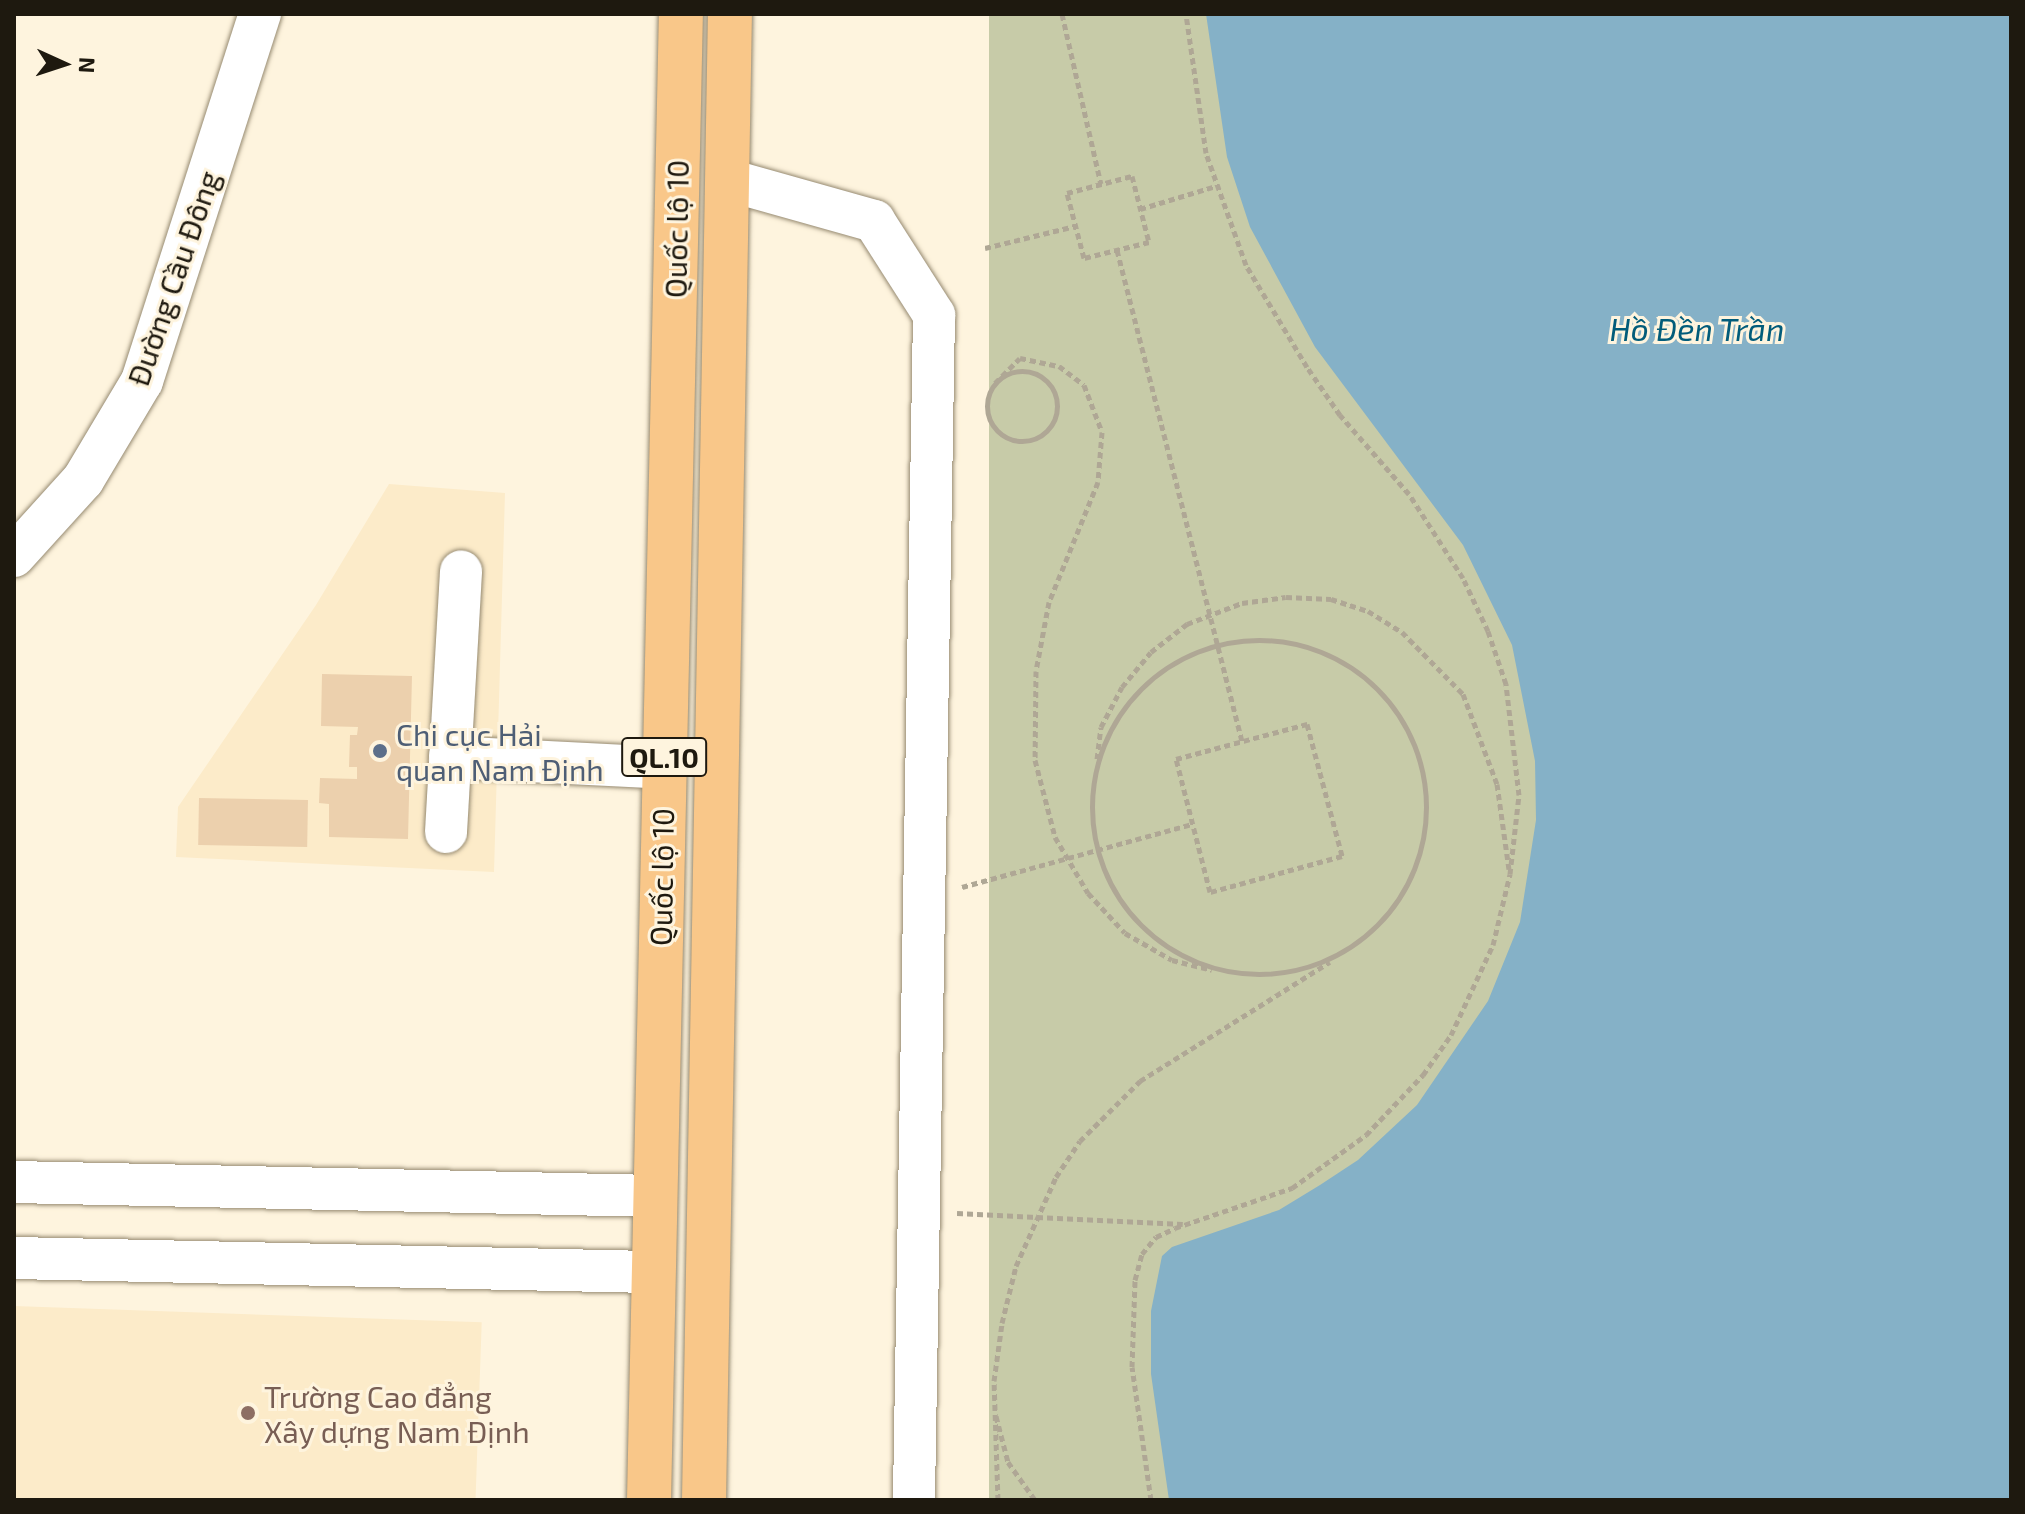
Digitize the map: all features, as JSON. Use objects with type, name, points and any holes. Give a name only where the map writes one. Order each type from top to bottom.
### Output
[{"type":"highway","name":"Quốc lộ 10","points":[[649,1500],[681,14]]},
{"type":"highway","name":"Quốc lộ 10","points":[[704,1500],[730,14]]},
{"type":"street","name":"Đường Cầu Đông","points":[[14,556],[83,480],[142,381],[260,14]]},
{"type":"street","points":[[728,180],[874,221],[934,315],[914,1500]]},
{"type":"street","points":[[446,832],[461,571]]},
{"type":"street","points":[[450,757],[664,768]]},
{"type":"street","points":[[14,1182],[654,1196]]},
{"type":"street","points":[[14,1258],[653,1272]]},
{"type":"path","points":[[1062,14],[1101,184]]},
{"type":"path","points":[[1151,1500],[1132,1367],[1135,1280],[1142,1254],[1156,1237],[1292,1188],[1395,1108],[1451,1035],[1493,945],[1510,874],[1519,795],[1515,737],[1488,631],[1436,533],[1340,415],[1274,317],[1246,265],[1217,186],[1195,102],[1186,14]]},
{"type":"path","points":[[1132,176],[1140,209],[1149,242],[1084,258],[1067,193],[1132,176]]},
{"type":"path","points":[[1140,209],[1217,186]]},
{"type":"path","points":[[985,248],[1075,226]]},
{"type":"path","points":[[1117,250],[1242,741]]},
{"type":"path","points":[[995,383],[1015,371],[1046,380],[1057,400],[1053,423],[1036,438],[1003,435],[987,405],[995,383],[1020,358],[1059,366],[1092,398],[1102,432],[1098,482],[1049,602],[1033,703],[1038,784],[1066,858],[1096,902],[1146,948],[1183,963],[1239,974],[1291,971],[1352,948]]},
{"type":"path","points":[[1239,974],[1201,965],[1166,947],[1137,922],[1113,890],[1098,850],[1092,815],[1101,727],[1122,687],[1151,652],[1187,624],[1242,603],[1286,597],[1331,599],[1379,618],[1435,660],[1463,694],[1481,731],[1497,784],[1510,874]]},
{"type":"path","points":[[998,1500],[993,1407],[1002,1323],[1035,1219],[1080,1141],[1140,1081],[1352,948],[1382,922],[1405,890],[1420,855],[1427,816],[1424,776],[1413,739],[1394,705],[1367,677],[1334,656],[1298,643],[1260,638],[1217,644],[1185,656],[1152,677],[1126,705],[1106,739],[1095,776]]},
{"type":"path","points":[[1307,724],[1342,856],[1210,892],[1193,824],[1176,759],[1307,724]]},
{"type":"path","points":[[924,898],[1193,824]]},
{"type":"path","points":[[920,1210],[1035,1219],[1188,1224]]},
{"type":"path","points":[[993,1407],[1008,1462],[1035,1500]]},
{"type":"shaded area","points":[[389,484],[505,493],[494,872],[176,857],[178,807],[316,605]]},
{"type":"shaded area","name":"Trường Cao đẳng Xây dựng Nam Định","points":[[14,1306],[482,1322],[476,1500],[14,1500]]},
{"type":"green space","name":"Hồ Đền Trần","points":[[989,14],[2011,14],[2011,1500],[989,1500]]},
{"type":"water","name":"Hồ Đền Trần","points":[[1206,14],[2011,14],[2011,1500],[1169,1500],[1151,1374],[1151,1311],[1162,1256],[1172,1247],[1279,1210],[1358,1160],[1417,1105],[1488,1001],[1520,922],[1536,820],[1535,761],[1512,645],[1463,545],[1315,347],[1250,227],[1227,157]]},
{"type":"building","name":"Chi cục Hải quan Nam Định","points":[[322,674],[412,676],[408,839],[329,837],[329,804],[319,803],[320,778],[357,779],[357,767],[349,767],[350,735],[357,735],[358,727],[321,726]]},
{"type":"building","points":[[199,798],[308,800],[307,847],[198,845]]},
{"type":"place","name":"Chi cục Hải quan Nam Định","points":[[380,751]]},
{"type":"place","name":"Trường Cao đẳng Xây dựng Nam Định","points":[[248,1413]]}]
